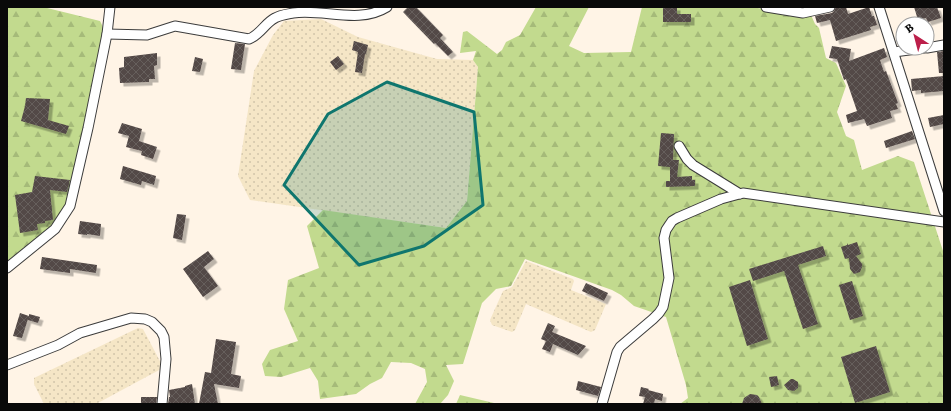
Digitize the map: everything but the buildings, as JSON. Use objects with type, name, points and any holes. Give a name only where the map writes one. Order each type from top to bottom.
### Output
[{"type":"street","points":[[7,268],[55,229],[70,206],[107,34],[110,7]]},
{"type":"street","points":[[766,7],[803,13],[830,7]]},
{"type":"street","points":[[879,7],[944,211]]},
{"type":"street","points":[[107,34],[147,35],[175,26],[249,39],[258,34],[276,17],[306,12],[351,16],[382,8]]},
{"type":"street","points":[[679,146],[686,159],[693,165],[740,194]]},
{"type":"street","points":[[602,404],[617,352],[620,347],[659,314],[663,307],[669,278],[664,238],[668,226],[677,218],[721,199],[740,194],[765,196],[944,222]]},
{"type":"street","points":[[7,365],[58,345],[80,333],[131,318],[145,319],[152,322],[161,331],[164,337],[166,359],[162,404]]},
{"type":"highlighted area","points":[[387,82],[474,112],[483,205],[424,246],[359,265],[284,185],[328,114]]},
{"type":"shaded area","points":[[321,19],[358,37],[437,59],[473,60],[478,67],[467,201],[446,228],[250,200],[238,176],[254,71],[273,35],[284,21]]},
{"type":"shaded area","points":[[526,261],[573,279],[574,281],[571,290],[606,304],[595,330],[591,332],[526,304],[515,330],[512,332],[492,325],[490,320],[503,291],[512,287]]},
{"type":"shaded area","points":[[138,328],[143,329],[162,365],[161,369],[96,404],[44,404],[34,384],[34,378]]},
{"type":"green space","points":[[7,7],[43,7],[100,21],[104,33],[86,128],[66,206],[50,230],[7,264]]},
{"type":"green space","points":[[536,7],[589,7],[569,46],[584,53],[631,52],[642,7],[751,7],[811,15],[815,24],[819,28],[826,58],[836,63],[846,86],[837,112],[846,136],[854,140],[862,170],[898,156],[914,162],[944,254],[944,404],[680,404],[688,398],[686,385],[666,317],[634,306],[621,295],[612,290],[525,259],[511,286],[496,289],[482,303],[463,364],[446,365],[454,381],[448,395],[440,404],[415,404],[427,382],[425,369],[411,363],[391,362],[382,378],[356,394],[320,399],[318,381],[310,368],[281,377],[265,376],[262,364],[270,350],[298,341],[284,309],[288,280],[319,268],[307,226],[323,210],[446,228],[467,201],[478,67],[473,60],[476,51],[460,53],[463,32],[467,31],[497,54],[502,50],[506,42],[520,35]]},
{"type":"green space","points":[[460,395],[494,403],[495,404],[456,404]]}]
